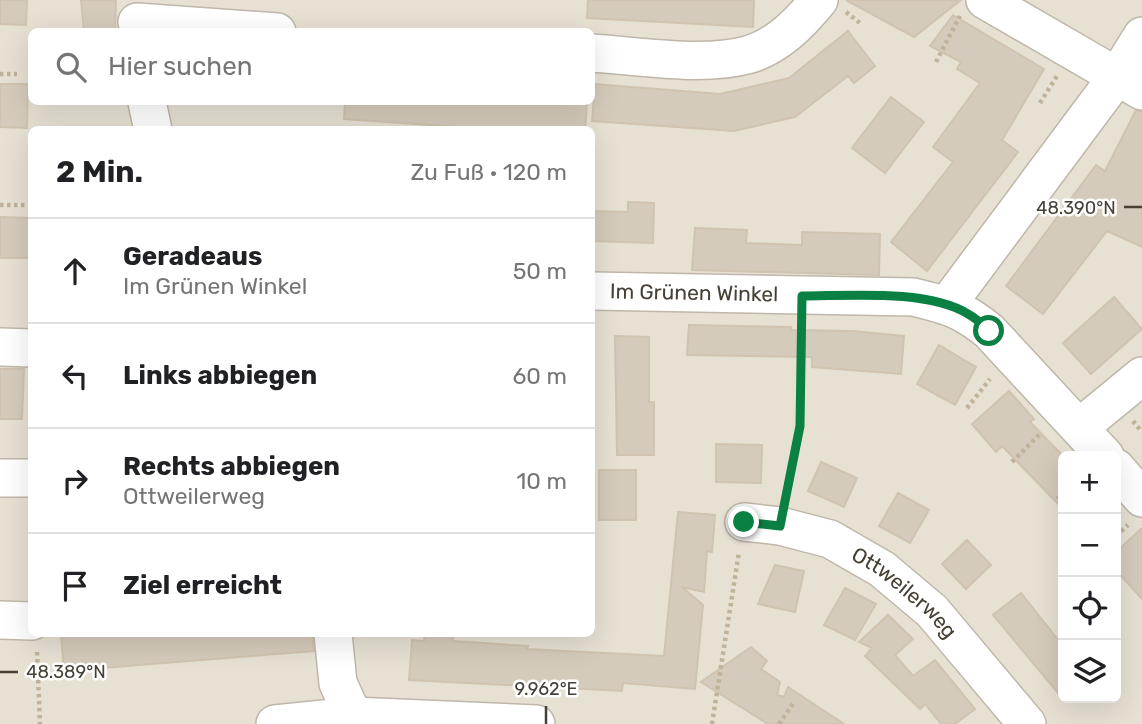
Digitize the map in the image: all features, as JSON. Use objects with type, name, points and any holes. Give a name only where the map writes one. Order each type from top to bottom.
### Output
[{"type":"street","points":[[595,53],[715,61],[750,55],[799,24],[819,0]]},
{"type":"street","points":[[974,6],[1129,85]]},
{"type":"street","points":[[138,18],[237,28]]},
{"type":"street","points":[[947,305],[1129,85],[1142,36]]},
{"type":"street","points":[[148,105],[152,126]]},
{"type":"street","name":"Im Grünen Winkel","points":[[595,291],[912,298],[947,305],[968,314],[989,331],[1101,451]]},
{"type":"street","points":[[0,347],[28,348]]},
{"type":"street","points":[[1072,419],[1142,376]]},
{"type":"street","points":[[1121,474],[1142,498]]},
{"type":"street","points":[[0,478],[28,478]]},
{"type":"street","name":"Ottweilerweg","points":[[744,522],[780,526],[830,539],[882,569],[932,611],[1027,724]]},
{"type":"street","points":[[0,620],[28,632]]},
{"type":"street","points":[[332,637],[338,683],[353,720]]},
{"type":"street","points":[[275,724],[353,720],[536,724]]},
{"type":"path","points":[[936,62],[974,6]]},
{"type":"path","points":[[0,74],[16,74]]},
{"type":"path","points":[[0,205],[28,205]]},
{"type":"path","points":[[780,526],[800,426],[802,296]]},
{"type":"path","points":[[1012,462],[1072,419]]},
{"type":"path","points":[[712,724],[744,522]]},
{"type":"path","points":[[34,637],[40,724]]},
{"type":"path","points":[[779,724],[794,702]]},
{"type":"shaded area","points":[[0,0],[1142,0],[1142,724],[0,724]]},
{"type":"building","points":[[0,0],[27,0],[26,25],[0,24]]},
{"type":"building","points":[[81,0],[116,0],[115,28],[84,28]]},
{"type":"building","points":[[588,0],[754,0],[753,27],[587,18]]},
{"type":"building","points":[[846,0],[961,0],[914,37]]},
{"type":"building","points":[[953,15],[1044,69],[1002,140],[1018,152],[927,271],[891,242],[953,162],[933,147],[980,83],[957,69],[961,62],[930,46]]},
{"type":"building","points":[[848,31],[875,66],[854,83],[848,76],[795,117],[734,131],[592,121],[595,84],[720,94],[789,78]]},
{"type":"building","points":[[0,84],[28,84],[27,128],[0,127]]},
{"type":"building","points":[[891,97],[924,122],[885,173],[852,148]]},
{"type":"building","points":[[345,105],[587,105],[585,126],[445,126],[344,119]]},
{"type":"building","points":[[1136,110],[1142,112],[1142,247],[1107,231],[1043,314],[1006,286],[1096,165],[1105,171]]},
{"type":"building","points":[[628,202],[654,203],[653,243],[595,241],[595,211],[628,212]]},
{"type":"building","points":[[0,217],[28,218],[28,258],[0,258]]},
{"type":"building","points":[[695,228],[747,230],[746,243],[802,245],[802,232],[880,234],[879,275],[692,270]]},
{"type":"building","points":[[1114,297],[1142,329],[1091,374],[1063,343]]},
{"type":"building","points":[[689,325],[791,327],[791,330],[852,331],[904,336],[901,374],[812,367],[812,357],[687,355]]},
{"type":"building","points":[[615,336],[649,337],[649,402],[654,402],[654,455],[617,455]]},
{"type":"building","points":[[939,345],[976,367],[955,405],[917,384]]},
{"type":"building","points":[[0,369],[24,369],[22,419],[0,419]]},
{"type":"building","points":[[1009,391],[1034,419],[1030,422],[1058,451],[1058,504],[1002,446],[996,452],[972,424]]},
{"type":"building","points":[[716,444],[762,445],[761,483],[716,482]]},
{"type":"building","points":[[821,462],[857,478],[844,507],[808,491]]},
{"type":"building","points":[[599,470],[636,470],[636,520],[599,520]]},
{"type":"building","points":[[898,493],[929,510],[910,543],[879,526]]},
{"type":"building","points":[[678,512],[715,515],[712,552],[707,551],[704,592],[682,587],[703,605],[695,689],[623,683],[622,691],[409,680],[412,640],[424,641],[425,637],[453,637],[453,641],[528,646],[527,649],[664,656]]},
{"type":"building","points":[[1142,528],[1142,599],[1121,576],[1121,547]]},
{"type":"building","points":[[967,540],[991,565],[966,589],[942,564]]},
{"type":"building","points":[[775,565],[804,571],[795,612],[758,604]]},
{"type":"building","points":[[845,588],[876,604],[855,640],[824,625]]},
{"type":"building","points":[[1021,593],[1058,640],[1058,693],[993,615]]},
{"type":"building","points":[[888,615],[913,639],[895,655],[913,676],[935,660],[975,709],[955,724],[941,724],[925,704],[920,709],[865,656],[872,648],[859,642]]},
{"type":"building","points":[[61,637],[312,637],[314,651],[64,671]]},
{"type":"building","points":[[751,647],[767,661],[761,669],[780,682],[777,695],[784,697],[788,687],[844,724],[768,724],[701,682]]},
{"type":"route","points":[[744,522],[780,526],[800,426],[802,296],[912,298],[947,305],[968,314],[989,331]]}]
